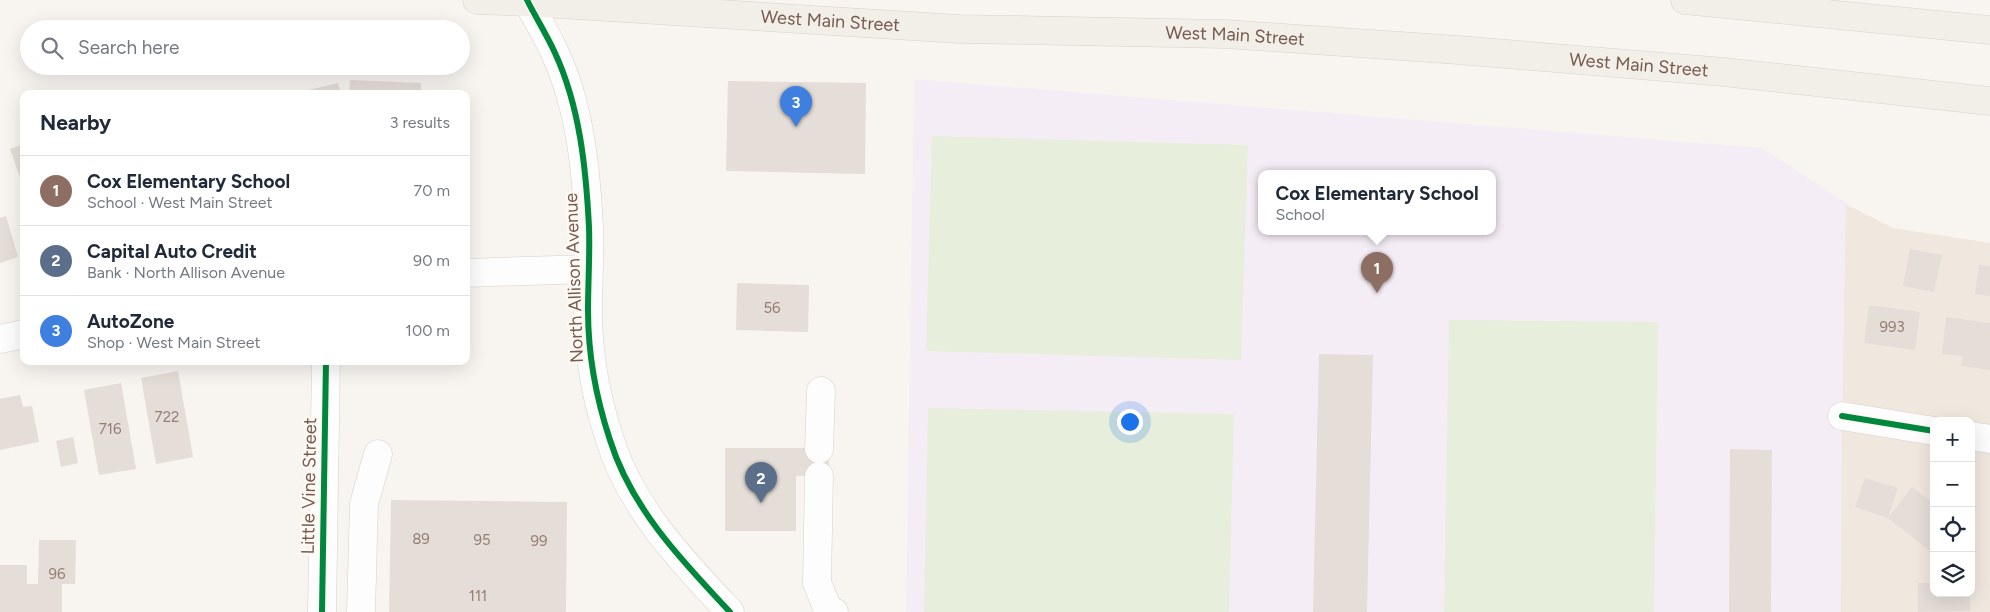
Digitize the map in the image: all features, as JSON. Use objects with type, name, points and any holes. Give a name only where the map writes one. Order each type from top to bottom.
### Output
[{"type":"main road","name":"West Main Street","points":[[477,0],[528,1],[959,29],[1235,34],[1724,72],[1990,100]]},
{"type":"main road","points":[[1685,0],[1990,30]]},
{"type":"street","name":"North Allison Avenue","points":[[528,1],[556,54],[571,98],[579,131],[589,228],[590,354],[594,381],[610,441],[628,483],[655,527],[688,568],[730,612]]},
{"type":"street","points":[[470,274],[588,269]]},
{"type":"street","points":[[0,340],[20,335]]},
{"type":"street","name":"Little Vine Street","points":[[322,612],[326,365]]},
{"type":"street","points":[[819,449],[821,391]]},
{"type":"street","points":[[1842,416],[1930,430]]},
{"type":"street","points":[[1975,437],[1990,439]]},
{"type":"street","points":[[361,612],[364,504],[378,454]]},
{"type":"street","points":[[819,476],[817,583],[828,610],[834,612]]},
{"type":"shaded area","points":[[914,79],[1762,148],[1846,203],[1841,612],[906,612]]},
{"type":"shaded area","points":[[1845,204],[1893,228],[1990,243],[1990,612],[1839,612]]},
{"type":"green space","points":[[932,136],[1248,145],[1241,360],[926,351]]},
{"type":"green space","points":[[1449,320],[1658,322],[1654,612],[1444,612]]},
{"type":"green space","points":[[928,408],[1234,414],[1229,612],[924,612]]},
{"type":"building","points":[[350,80],[421,83],[421,90],[349,90]]},
{"type":"building","points":[[728,81],[866,83],[865,174],[726,171]]},
{"type":"building","points":[[338,83],[340,90],[309,90]]},
{"type":"building","points":[[20,145],[20,177],[10,149]]},
{"type":"building","points":[[6,216],[18,257],[0,263],[0,218]]},
{"type":"building","points":[[1910,249],[1942,255],[1934,292],[1903,286]]},
{"type":"building","points":[[1979,265],[1990,266],[1990,296],[1975,294]]},
{"type":"building","points":[[737,283],[809,285],[808,332],[736,330]]},
{"type":"building","points":[[1869,305],[1920,312],[1915,350],[1864,343]]},
{"type":"building","points":[[1946,317],[1990,323],[1990,370],[1961,366],[1963,356],[1942,354]]},
{"type":"building","points":[[1319,354],[1373,355],[1367,612],[1313,612]]},
{"type":"building","points":[[178,371],[193,457],[156,464],[141,378]]},
{"type":"building","points":[[121,383],[136,469],[99,475],[84,390]]},
{"type":"building","points":[[20,395],[23,407],[32,406],[39,442],[0,450],[0,399]]},
{"type":"building","points":[[73,437],[78,463],[61,467],[56,441]]},
{"type":"building","points":[[725,448],[829,448],[829,475],[796,476],[796,531],[725,531]]},
{"type":"building","points":[[1730,449],[1772,450],[1771,612],[1729,612]]},
{"type":"building","points":[[1865,478],[1898,488],[1888,518],[1855,507]]},
{"type":"building","points":[[1912,487],[1930,501],[1930,551],[1888,518]]},
{"type":"building","points":[[391,500],[567,502],[566,612],[389,612]]},
{"type":"building","points":[[39,540],[76,540],[75,584],[62,584],[62,612],[0,612],[0,565],[27,565],[27,584],[38,584]]},
{"type":"building","points":[[1918,583],[1930,583],[1930,597],[1970,597],[1970,611],[1918,612]]},
{"type":"cycle path","points":[[527,0],[552,46],[564,74],[576,116],[584,161],[589,227],[589,343],[597,392],[610,440],[619,465],[645,511],[676,553],[730,612]]},
{"type":"cycle path","points":[[322,612],[326,365]]},
{"type":"cycle path","points":[[1842,416],[1930,430]]},
{"type":"place","name":"AutoZone","points":[[796,127]]},
{"type":"place","name":"Cox Elementary School","points":[[1377,293]]},
{"type":"place","name":"Capital Auto Credit","points":[[761,503]]}]
